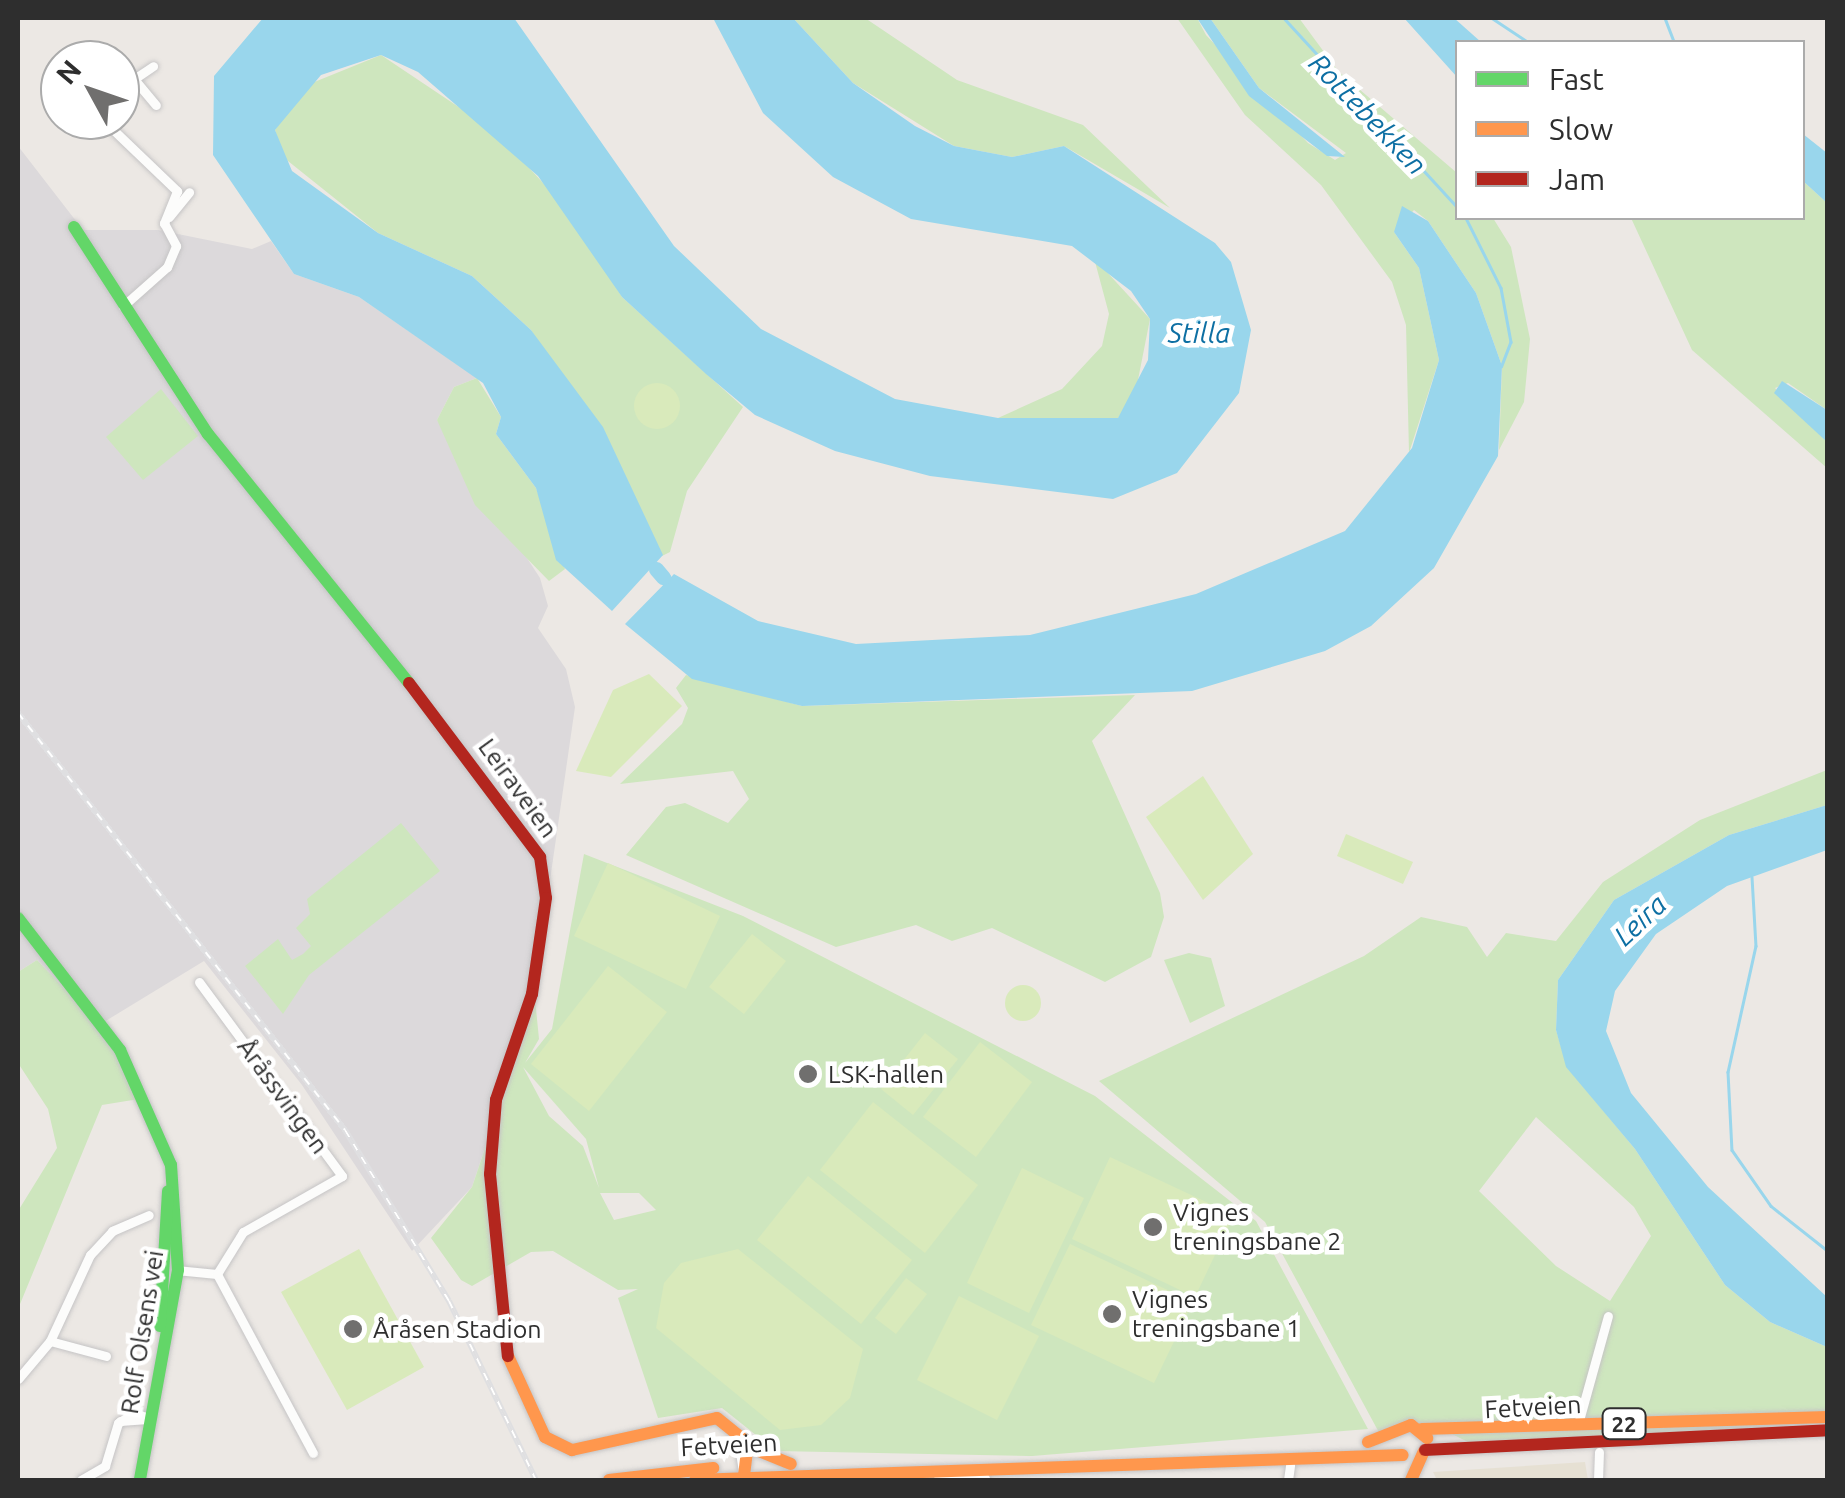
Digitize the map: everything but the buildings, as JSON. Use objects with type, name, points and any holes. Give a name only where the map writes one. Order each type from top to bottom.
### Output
[{"type":"main road","name":"Leiraveien","points":[[74,227],[208,434],[510,808],[540,857],[543,926],[532,994],[496,1100],[489,1240],[503,1340],[525,1406],[551,1442],[590,1449],[702,1416],[736,1431]]},
{"type":"main road","name":"Rolf Olsens vei","points":[[18,918],[104,1025],[161,1133],[173,1269],[131,1480]]},
{"type":"main road","name":"Fetveien","points":[[1422,1429],[1828,1417]]},
{"type":"main road","name":"Rolf Olsens vei","points":[[140,1480],[146,1419]]},
{"type":"main road","name":"22","points":[[1400,1430],[1422,1429]]},
{"type":"main road","points":[[1411,1480],[1424,1451],[1422,1429]]},
{"type":"main road","name":"Fetveien","points":[[1269,1453],[1400,1430]]},
{"type":"main road","points":[[1400,1430],[1403,1480]]},
{"type":"main road","name":"Fetveien","points":[[1424,1451],[1828,1430]]},
{"type":"main road","points":[[736,1431],[750,1447],[791,1464]]},
{"type":"main road","points":[[744,1470],[750,1447]]},
{"type":"main road","name":"22","points":[[1403,1454],[1424,1451]]},
{"type":"main road","name":"Fetveien","points":[[695,1480],[744,1470],[1269,1453],[1403,1454]]},
{"type":"main road","name":"Fetveien","points":[[610,1480],[791,1464],[912,1467]]},
{"type":"street","points":[[140,76],[153,66]]},
{"type":"street","points":[[140,87],[156,105]]},
{"type":"street","points":[[123,306],[167,266],[176,246],[164,223],[174,179],[127,140]]},
{"type":"street","points":[[164,223],[189,192]]},
{"type":"street","name":"Åråssvingen","points":[[198,982],[342,1176],[243,1232],[217,1274]]},
{"type":"street","points":[[18,1379],[50,1341],[90,1255],[112,1231],[149,1215]]},
{"type":"street","points":[[173,1269],[217,1274],[314,1453]]},
{"type":"street","points":[[1578,1427],[1608,1316]]},
{"type":"street","points":[[50,1341],[106,1356]]},
{"type":"street","points":[[81,1480],[105,1466],[120,1421],[146,1419]]},
{"type":"street","points":[[736,1431],[744,1470]]},
{"type":"street","points":[[1598,1480],[1599,1452]]},
{"type":"street","points":[[938,1480],[1295,1465],[1288,1480]]},
{"type":"shaded area","points":[[18,146],[83,230],[158,230],[252,249],[271,241],[294,274],[359,297],[477,378],[454,387],[437,420],[540,578],[548,606],[538,628],[566,669],[575,707],[532,1005],[472,1187],[412,1251],[302,1085],[204,961],[99,1025],[37,960],[18,972]]},
{"type":"shaded area","points":[[1585,1462],[1588,1480],[1437,1480],[1433,1472]]},
{"type":"green space","points":[[793,18],[865,18],[957,80],[1083,125],[1170,208],[1064,146],[1012,157],[954,146],[853,83]]},
{"type":"green space","points":[[1177,18],[1197,18],[1206,35],[1308,143],[1335,160],[1346,153],[1259,88],[1210,18],[1299,18],[1338,71],[1455,171],[1455,220],[1494,220],[1511,247],[1530,339],[1524,402],[1499,450],[1502,366],[1476,293],[1428,221],[1414,210],[1394,232],[1419,268],[1439,360],[1409,453],[1406,325],[1392,282],[1321,185],[1245,115]]},
{"type":"green space","points":[[381,55],[496,132],[568,210],[622,297],[743,407],[687,491],[670,552],[662,556],[531,330],[472,276],[378,233],[283,157],[275,130],[302,87]]},
{"type":"green space","points":[[1805,183],[1827,203],[1827,410],[1788,383],[1775,388],[1827,442],[1827,468],[1692,350],[1632,220],[1805,220]]},
{"type":"green space","points":[[1094,258],[1150,319],[1135,395],[1118,418],[998,418],[1062,389],[1102,346],[1109,314]]},
{"type":"green space","points":[[477,378],[501,417],[496,434],[536,488],[565,569],[549,581],[475,505],[437,420],[454,387]]},
{"type":"green space","points":[[657,383],[673,390],[680,406],[673,422],[657,429],[641,422],[634,406],[641,390]]},
{"type":"green space","points":[[161,389],[198,436],[143,480],[106,437]]},
{"type":"green space","points":[[649,674],[682,706],[611,777],[576,771],[613,690]]},
{"type":"green space","points":[[686,675],[802,706],[1135,695],[1092,741],[1160,893],[1164,917],[1151,957],[1105,982],[992,928],[952,941],[916,925],[836,947],[626,855],[666,807],[685,803],[728,823],[749,799],[733,771],[620,784],[682,724],[688,708],[676,688]]},
{"type":"green space","points":[[1827,770],[1827,805],[1729,835],[1614,900],[1558,980],[1556,1030],[1567,1067],[1635,1149],[1725,1285],[1770,1322],[1827,1347],[1827,1430],[1470,1443],[1434,1425],[1382,1438],[1265,1222],[1099,1081],[1364,956],[1421,917],[1467,927],[1487,957],[1506,933],[1556,941],[1603,882],[1700,820]],"holes":[[[1536,1117],[1634,1207],[1651,1236],[1610,1301],[1556,1266],[1479,1191]]]},
{"type":"green space","points":[[1203,776],[1253,854],[1203,900],[1146,817]]},
{"type":"green space","points":[[401,823],[440,871],[309,975],[283,1014],[245,966],[278,939],[292,960],[303,954],[311,946],[296,928],[310,914],[307,899]]},
{"type":"green space","points":[[1346,834],[1413,862],[1403,884],[1337,856]]},
{"type":"green space","points":[[584,854],[743,916],[1095,1096],[1256,1221],[1368,1429],[1032,1456],[776,1451],[722,1408],[658,1418],[618,1298],[638,1289],[618,1290],[553,1251],[531,1252],[472,1286],[461,1280],[431,1238],[472,1187],[535,999],[539,1039],[525,1063],[552,1029]],"holes":[[[523,1067],[586,1139],[599,1188],[583,1146],[549,1116]],[[600,1193],[639,1193],[656,1210],[614,1220]]]},
{"type":"green space","points":[[608,863],[720,916],[686,989],[574,936]]},
{"type":"green space","points":[[752,934],[786,961],[744,1014],[709,987]]},
{"type":"green space","points":[[1189,953],[1211,958],[1225,1006],[1190,1023],[1164,960]]},
{"type":"green space","points":[[37,960],[99,1025],[145,1098],[102,1105],[18,1309],[18,1211],[57,1148],[48,1109],[18,1063],[18,972]]},
{"type":"green space","points":[[608,966],[667,1012],[589,1111],[531,1064]]},
{"type":"green space","points":[[1023,985],[1036,990],[1041,1003],[1036,1016],[1023,1021],[1010,1016],[1005,1003],[1010,990]]},
{"type":"green space","points":[[925,1033],[958,1059],[913,1115],[881,1089]]},
{"type":"green space","points":[[980,1042],[1032,1082],[976,1157],[923,1117]]},
{"type":"green space","points":[[873,1102],[978,1185],[925,1253],[820,1170]]},
{"type":"green space","name":"Vignes treningsbane 2","points":[[1110,1157],[1234,1215],[1195,1297],[1072,1239]]},
{"type":"green space","points":[[1022,1168],[1084,1198],[1029,1313],[967,1283]]},
{"type":"green space","points":[[808,1176],[912,1260],[861,1324],[757,1240]]},
{"type":"green space","name":"Vignes treningsbane 1","points":[[1070,1244],[1193,1302],[1154,1383],[1031,1325]]},
{"type":"green space","points":[[359,1249],[424,1367],[347,1410],[281,1292]]},
{"type":"green space","points":[[738,1249],[863,1349],[850,1398],[821,1425],[780,1430],[656,1328],[664,1283],[681,1263]]},
{"type":"green space","points":[[906,1278],[927,1294],[896,1334],[875,1318]]},
{"type":"green space","points":[[959,1296],[1039,1336],[997,1420],[917,1380]]},
{"type":"water","name":"Stilla","points":[[263,18],[514,18],[674,246],[761,329],[895,399],[998,418],[1118,418],[1148,360],[1150,319],[1131,291],[1072,246],[911,219],[833,177],[763,113],[713,18],[793,18],[853,83],[915,126],[954,146],[1012,157],[1064,146],[1215,243],[1231,262],[1251,330],[1239,393],[1177,473],[1113,499],[930,476],[835,451],[755,415],[706,374],[622,297],[538,176],[418,72],[381,55],[321,75],[275,130],[292,171],[378,233],[472,276],[531,330],[603,427],[663,555],[612,611],[556,560],[536,488],[496,434],[501,417],[483,383],[359,297],[294,274],[213,155],[214,76]]},
{"type":"water","points":[[1197,18],[1210,18],[1259,88],[1345,157],[1327,156],[1249,96]]},
{"type":"water","points":[[1404,18],[1454,18],[1479,40],[1455,40],[1455,75]]},
{"type":"water","points":[[1805,136],[1827,153],[1827,203],[1805,183]]},
{"type":"water","points":[[1402,206],[1428,221],[1476,293],[1502,366],[1498,456],[1434,568],[1371,626],[1325,651],[1192,691],[802,706],[692,679],[625,624],[674,574],[758,621],[856,644],[1030,635],[1196,594],[1345,531],[1412,448],[1439,360],[1419,268],[1394,232]]},
{"type":"water","points":[[1782,381],[1827,410],[1827,442],[1774,393]]},
{"type":"water","name":"Leira","points":[[1827,805],[1827,850],[1727,886],[1656,934],[1615,991],[1606,1031],[1631,1093],[1708,1187],[1827,1297],[1827,1347],[1770,1322],[1725,1285],[1635,1149],[1566,1067],[1556,1030],[1558,980],[1614,900],[1729,835]]},
{"type":"waterway","name":"Rottebekken","points":[[1284,18],[1455,205]]},
{"type":"waterway","points":[[1492,18],[1525,40]]},
{"type":"waterway","points":[[1665,18],[1673,40]]},
{"type":"waterway","name":"Rottebekken","points":[[1467,220],[1501,288],[1511,342],[1502,366]]},
{"type":"waterway","points":[[656,569],[663,577]]},
{"type":"waterway","points":[[1752,877],[1756,946],[1728,1072],[1732,1150],[1771,1206],[1828,1251]]},
{"type":"railway","points":[[18,713],[345,1130],[449,1301],[536,1480]]},
{"type":"traffic: fast","points":[[74,227],[208,434],[409,683]]},
{"type":"traffic: fast","points":[[18,918],[120,1050],[171,1165],[178,1270],[140,1480]]},
{"type":"traffic: fast","points":[[160,1326],[168,1191]]},
{"type":"traffic: slow","points":[[508,1356],[545,1437],[572,1450],[717,1418],[748,1443],[744,1477]]},
{"type":"traffic: slow","points":[[1422,1429],[1828,1417]]},
{"type":"traffic: slow","points":[[1368,1442],[1411,1425],[1427,1438]]},
{"type":"traffic: slow","points":[[749,1447],[791,1464]]},
{"type":"traffic: slow","points":[[1411,1480],[1423,1453]]},
{"type":"traffic: slow","points":[[695,1480],[1403,1455]]},
{"type":"traffic: slow","points":[[609,1480],[713,1468]]},
{"type":"traffic: jam","points":[[409,683],[540,857],[546,898],[532,994],[496,1100],[490,1174],[508,1356]]},
{"type":"traffic: jam","points":[[1425,1450],[1828,1430]]},
{"type":"place","name":"LSK-hallen","points":[[808,1074]]},
{"type":"place","name":"Vignes treningsbane 2","points":[[1153,1227]]},
{"type":"place","name":"Vignes treningsbane 1","points":[[1112,1314]]},
{"type":"place","name":"Åråsen Stadion","points":[[353,1329]]}]
